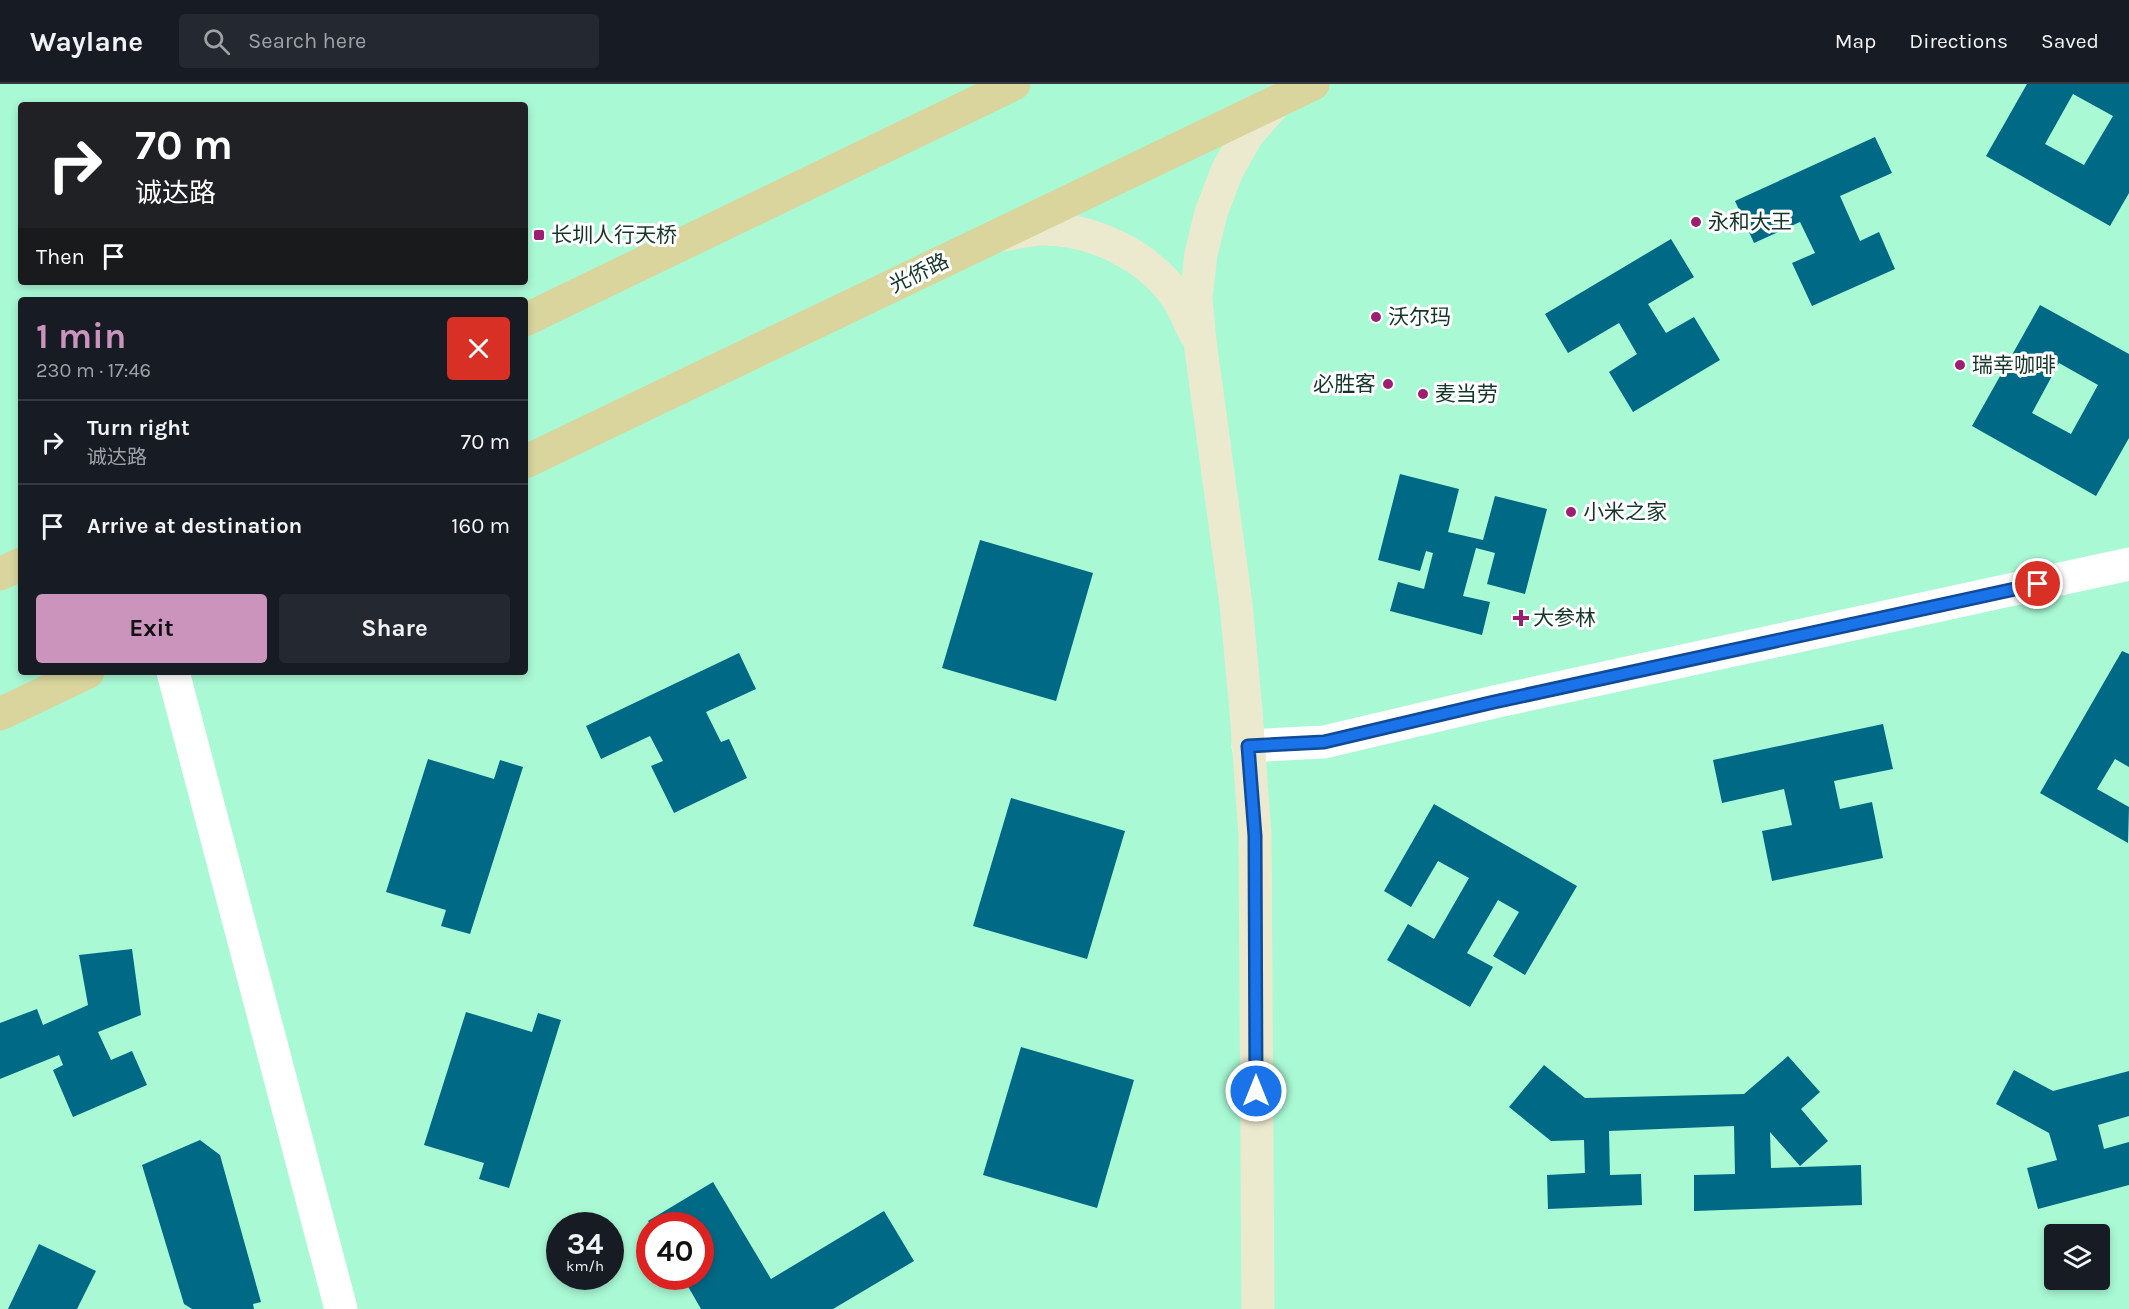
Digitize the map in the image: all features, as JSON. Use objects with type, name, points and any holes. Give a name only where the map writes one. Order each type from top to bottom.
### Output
[{"type":"main road","points":[[528,319],[1014,84]]},
{"type":"main road","name":"光侨路","points":[[528,461],[1313,84]]},
{"type":"main road","points":[[0,574],[18,565]]},
{"type":"main road","points":[[0,714],[82,675]]},
{"type":"street","points":[[1258,1309],[1255,836],[1236,604],[1196,298],[1211,213],[1227,171],[1247,135],[1277,101]]},
{"type":"street","points":[[996,236],[1039,229],[1077,233],[1116,246],[1152,270],[1178,299],[1200,342]]},
{"type":"street","points":[[1248,746],[1324,742],[1517,697],[2129,564]]},
{"type":"street","points":[[174,675],[341,1309]]},
{"type":"building","points":[[2027,84],[2129,84],[2129,193],[2110,226],[1986,156]],"holes":[[[2073,94],[2113,116],[2084,165],[2045,144]]]},
{"type":"building","points":[[1875,137],[1892,173],[1840,196],[1860,241],[1879,232],[1895,269],[1812,306],[1792,263],[1815,253],[1800,222],[1754,243],[1735,201]]},
{"type":"building","points":[[1671,239],[1694,277],[1648,304],[1666,333],[1694,317],[1720,360],[1633,412],[1609,372],[1637,354],[1619,323],[1568,353],[1545,314]]},
{"type":"building","points":[[2040,305],[2129,354],[2129,438],[2096,496],[1972,426]],"holes":[[[2059,363],[2098,385],[2071,434],[2032,413]]]},
{"type":"building","points":[[1400,474],[1459,489],[1448,532],[1483,540],[1495,496],[1547,509],[1525,594],[1487,584],[1495,553],[1476,548],[1463,596],[1490,602],[1482,635],[1390,611],[1398,582],[1424,589],[1433,553],[1426,551],[1420,571],[1378,560]]},
{"type":"building","points":[[980,540],[1093,573],[1056,701],[942,668]]},
{"type":"building","points":[[2122,651],[2129,654],[2129,767],[2115,759],[2097,789],[2129,807],[2128,843],[2040,793]]},
{"type":"building","points":[[739,653],[756,689],[706,712],[721,742],[729,739],[747,778],[674,813],[651,766],[663,761],[650,736],[601,759],[586,726]]},
{"type":"building","points":[[1883,724],[1893,769],[1834,781],[1840,809],[1872,802],[1883,858],[1772,881],[1762,831],[1792,825],[1784,789],[1722,803],[1713,760]]},
{"type":"building","points":[[428,759],[494,779],[500,760],[523,767],[470,934],[441,926],[446,910],[386,892]]},
{"type":"building","points":[[1011,798],[1125,831],[1087,959],[973,926]]},
{"type":"building","points":[[1434,804],[1577,886],[1525,975],[1493,956],[1519,912],[1498,900],[1467,953],[1493,967],[1470,1007],[1387,960],[1408,924],[1434,939],[1469,878],[1438,861],[1411,907],[1384,891]]},
{"type":"building","points":[[132,949],[141,1015],[98,1032],[111,1060],[132,1051],[147,1085],[73,1117],[53,1070],[63,1065],[59,1055],[0,1079],[0,1023],[37,1009],[43,1025],[88,1005],[79,955]]},
{"type":"building","points":[[466,1012],[532,1032],[538,1013],[561,1020],[509,1188],[479,1179],[484,1163],[424,1145]]},
{"type":"building","points":[[1021,1047],[1134,1080],[1097,1208],[983,1175]]},
{"type":"building","points":[[1788,1056],[1820,1092],[1801,1109],[1828,1141],[1800,1166],[1770,1132],[1771,1168],[1861,1165],[1862,1205],[1694,1211],[1694,1175],[1735,1174],[1734,1126],[1609,1131],[1610,1175],[1641,1174],[1642,1205],[1548,1209],[1547,1175],[1585,1173],[1584,1140],[1551,1141],[1509,1107],[1544,1065],[1585,1098],[1744,1094]]},
{"type":"building","points":[[2014,1070],[2053,1091],[2129,1071],[2129,1116],[2098,1125],[2104,1149],[2129,1142],[2129,1185],[2038,1209],[2027,1168],[2057,1160],[2049,1133],[1996,1104]]},
{"type":"building","points":[[200,1140],[220,1155],[261,1302],[253,1304],[254,1309],[192,1309],[184,1304],[142,1165]]},
{"type":"building","points":[[713,1182],[771,1279],[884,1211],[914,1261],[833,1309],[701,1309],[690,1290],[714,1290],[714,1212],[663,1212]]},
{"type":"building","points":[[39,1244],[96,1271],[77,1309],[8,1309]]},
{"type":"place","name":"永和大王","points":[[1696,222]]},
{"type":"place","name":"长圳人行天桥","points":[[539,235]]},
{"type":"place","name":"沃尔玛","points":[[1376,317]]},
{"type":"place","name":"瑞幸咖啡","points":[[1960,365]]},
{"type":"place","name":"必胜客","points":[[1388,384]]},
{"type":"place","name":"麦当劳","points":[[1423,394]]},
{"type":"place","name":"小米之家","points":[[1571,512]]},
{"type":"place","name":"大参林","points":[[1521,618]]},
{"type":"route","points":[[1256,1091],[1255,836],[1248,746],[1324,742],[1494,702],[2038,584]]}]
